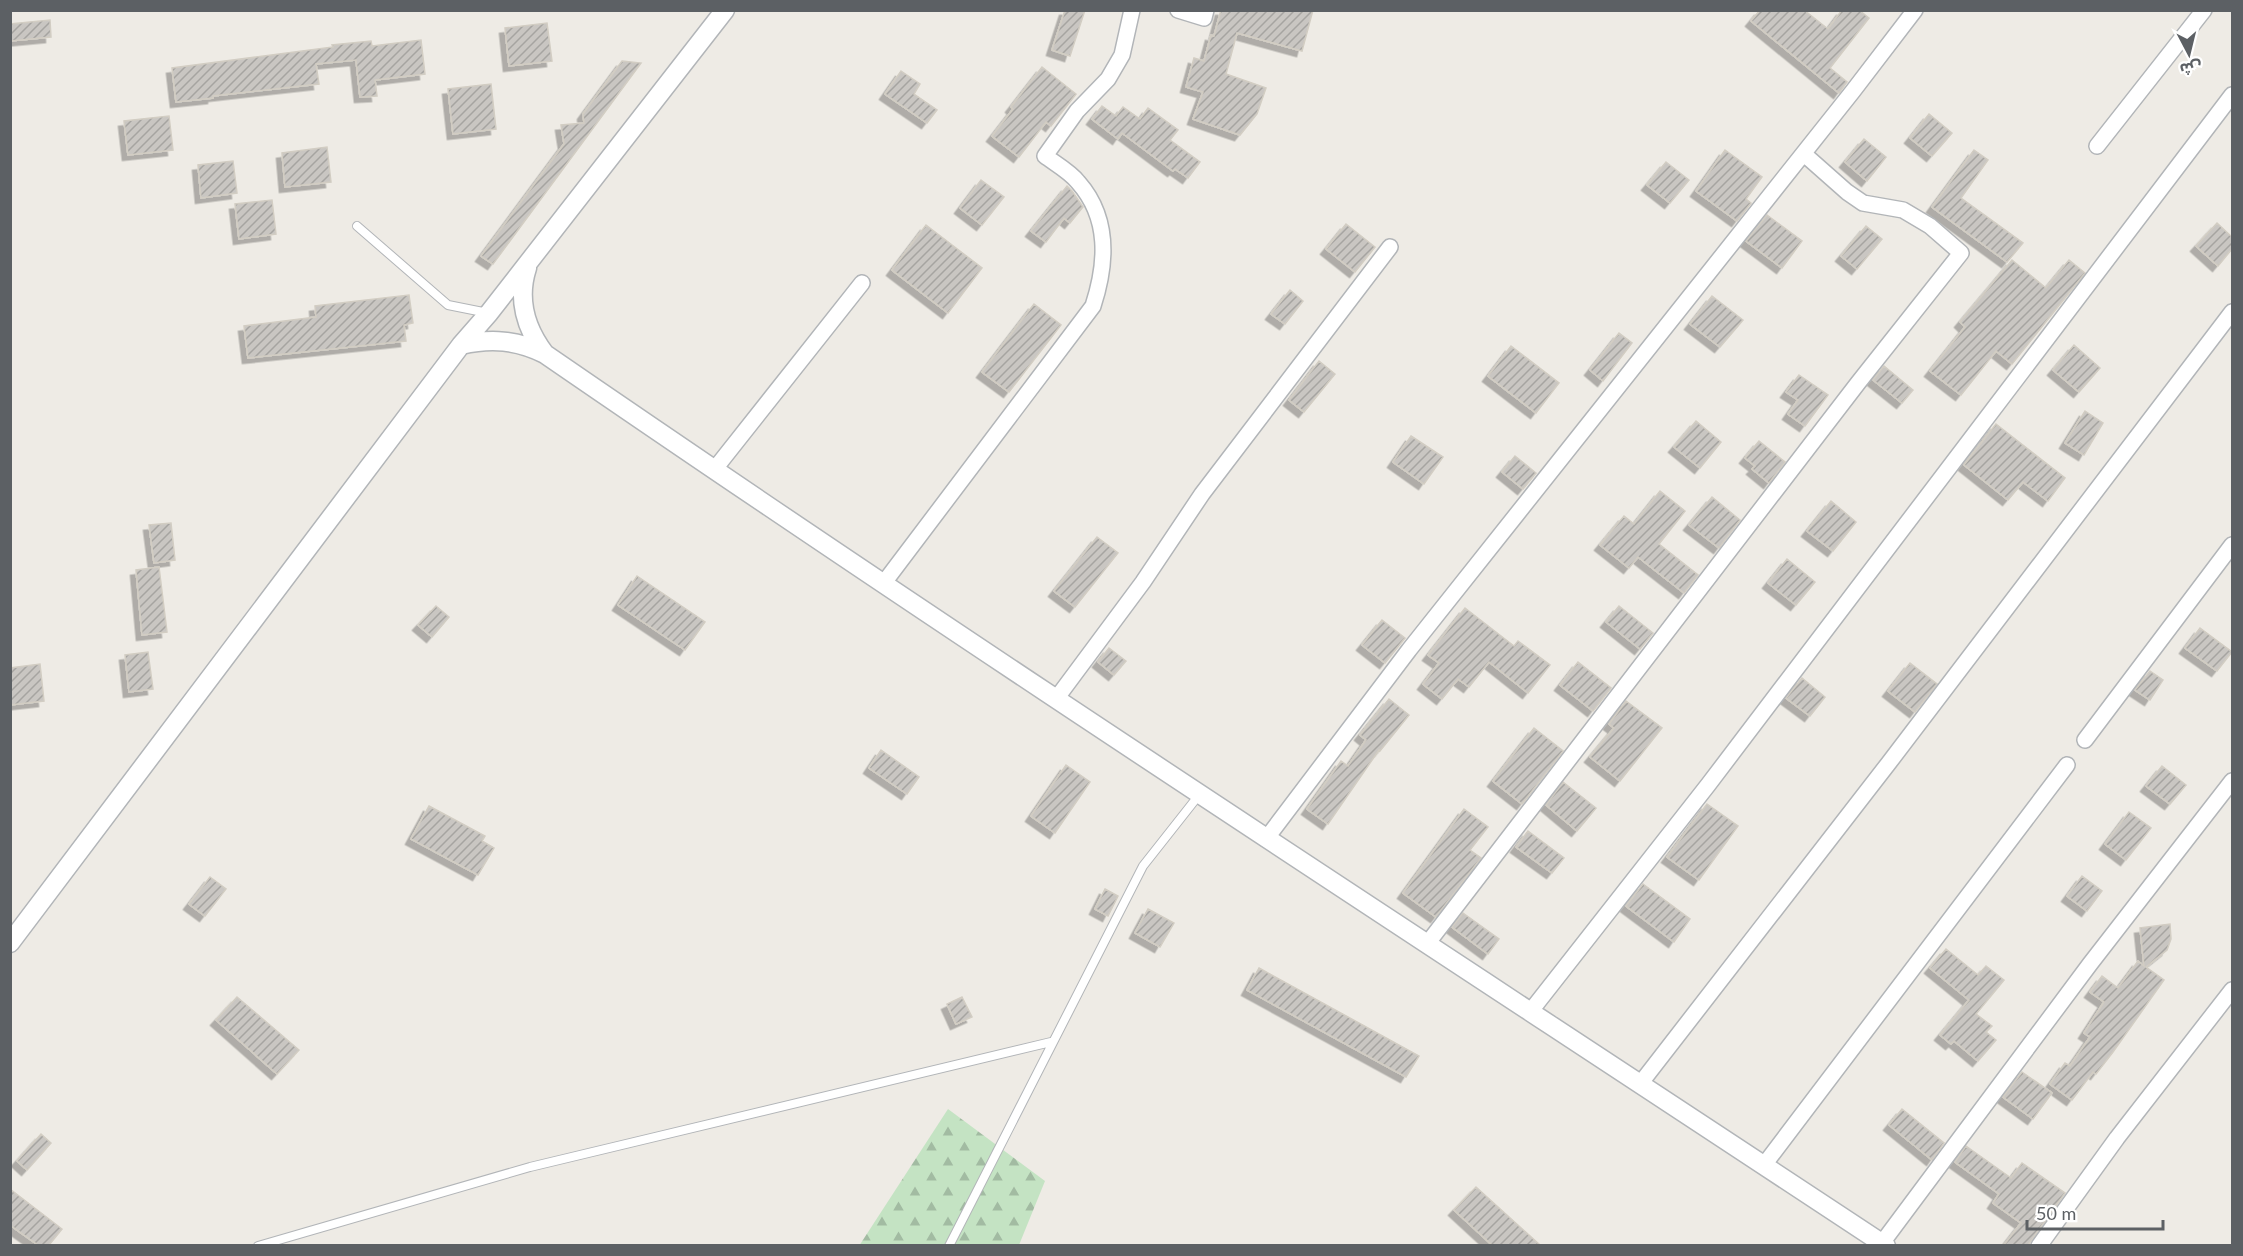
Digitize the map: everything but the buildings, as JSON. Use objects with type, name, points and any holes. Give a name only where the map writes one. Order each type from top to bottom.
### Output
[{"type":"street","points":[[10,943],[461,345],[489,313],[725,10]]},
{"type":"street","points":[[883,584],[1093,306],[1102,280],[1103,244],[1096,208],[1078,181],[1045,156],[1077,111],[1108,79],[1122,55],[1132,10]]},
{"type":"street","points":[[1178,10],[1204,18],[1206,10]]},
{"type":"street","points":[[1266,839],[1409,650],[1915,10]]},
{"type":"street","points":[[2097,146],[2205,10]]},
{"type":"street","points":[[1530,1012],[1708,785],[2232,96]]},
{"type":"street","points":[[1427,944],[1961,253],[1930,226],[1903,210],[1863,203],[1847,192],[1804,153]]},
{"type":"street","points":[[1056,699],[1143,582],[1202,494],[1390,247]]},
{"type":"street","points":[[529,261],[523,289],[525,317],[544,354]]},
{"type":"street","points":[[714,470],[862,284]]},
{"type":"street","points":[[1640,1084],[1888,764],[2232,312]]},
{"type":"street","points":[[461,345],[489,340],[504,341],[525,345],[544,354],[1199,795],[1884,1244],[2090,964],[2232,781]]},
{"type":"street","points":[[2085,740],[2232,545]]},
{"type":"street","points":[[1764,1165],[2067,765]]},
{"type":"street","points":[[2039,1245],[2117,1138],[2232,990]]},
{"type":"lane","points":[[357,226],[448,305],[489,313]]},
{"type":"lane","points":[[949,1245],[1143,866],[1199,795]]},
{"type":"lane","points":[[258,1245],[530,1167],[1051,1042]]},
{"type":"green space","points":[[948,1109],[1045,1181],[1019,1245],[859,1246]]}]
